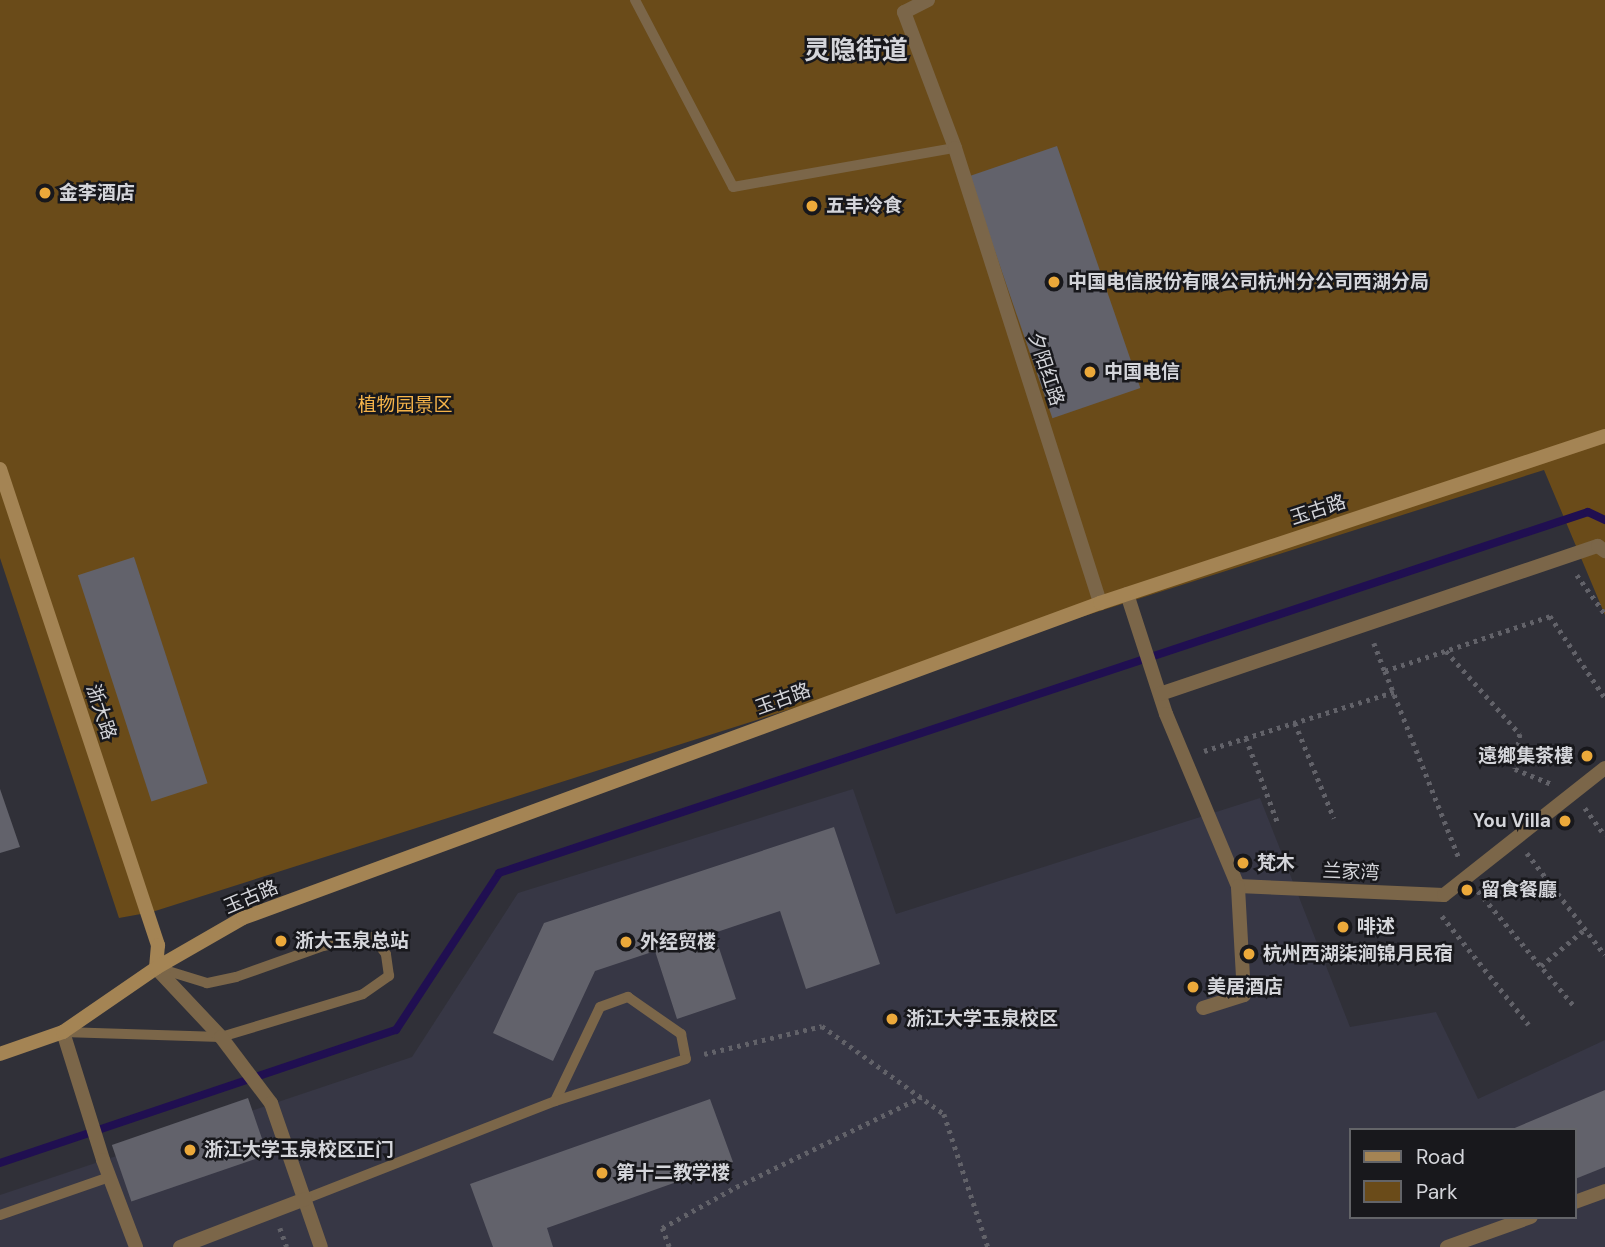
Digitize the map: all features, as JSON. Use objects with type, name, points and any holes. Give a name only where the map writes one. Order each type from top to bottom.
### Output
[{"type":"street","name":"夕阳红路","points":[[928,0],[904,12],[955,148],[1100,603]]},
{"type":"street","name":"玉古路","points":[[0,1054],[63,1032],[156,968],[243,918],[1100,603],[1605,436]]},
{"type":"street","name":"浙大路","points":[[0,469],[158,945],[156,968]]},
{"type":"street","points":[[1160,694],[1598,546],[1605,551]]},
{"type":"street","points":[[1126,594],[1166,714],[1238,886],[1244,995],[1203,1007]]},
{"type":"street","name":"兰家湾","points":[[1238,886],[1444,895],[1605,768]]},
{"type":"street","points":[[156,968],[221,1037],[271,1103],[321,1247]]},
{"type":"street","points":[[63,1032],[99,1150],[136,1247]]},
{"type":"street","points":[[1577,1201],[1605,1191]]},
{"type":"street","points":[[180,1247],[305,1199]]},
{"type":"street","points":[[1447,1247],[1525,1219]]},
{"type":"lane","points":[[635,0],[733,187],[955,148]]},
{"type":"lane","points":[[63,1032],[221,1037],[363,995],[389,976],[386,954],[373,937],[323,946],[236,977],[207,983],[156,968]]},
{"type":"lane","points":[[305,1199],[555,1101],[686,1059],[681,1034],[628,997],[600,1007],[555,1101]]},
{"type":"lane","points":[[0,1215],[109,1177]]},
{"type":"path","points":[[1565,557],[1605,614]]},
{"type":"path","points":[[1385,671],[1550,616],[1605,698]]},
{"type":"path","points":[[1367,624],[1467,877],[1574,1006]]},
{"type":"path","points":[[1446,651],[1520,734],[1516,769],[1573,793],[1605,836]]},
{"type":"path","points":[[1184,758],[1394,692]]},
{"type":"path","points":[[1295,723],[1334,818]]},
{"type":"path","points":[[1246,738],[1277,821]]},
{"type":"path","points":[[1516,838],[1605,955]]},
{"type":"path","points":[[1424,894],[1529,1025]]},
{"type":"path","points":[[1541,966],[1585,929]]},
{"type":"path","points":[[686,1059],[822,1026],[944,1114],[988,1247]]},
{"type":"path","points":[[669,1247],[662,1228],[736,1187],[921,1097]]},
{"type":"shaded area","name":"浙江大学玉泉校区","points":[[853,789],[896,914],[1260,798],[1350,1027],[1436,1012],[1478,1099],[1605,1040],[1605,1247],[0,1247],[0,1195],[412,1057],[518,893]]},
{"type":"green space","name":"植物园景区","points":[[0,0],[1605,0],[1605,615],[1544,470],[152,912],[119,918],[0,558]]},
{"type":"building","name":"中国电信股份有限公司杭州分公司西湖分局","points":[[1057,146],[1140,388],[1052,418],[969,176]]},
{"type":"building","points":[[134,557],[208,783],[151,802],[78,575]]},
{"type":"building","points":[[0,789],[20,847],[0,853]]},
{"type":"building","name":"外经贸楼","points":[[834,827],[880,964],[806,989],[780,911],[714,933],[736,999],[677,1019],[655,951],[595,971],[553,1061],[493,1033],[544,923]]},
{"type":"building","points":[[1605,1090],[1605,1167],[1577,1178],[1577,1128],[1515,1128]]},
{"type":"building","name":"浙江大学玉泉校区正门","points":[[248,1098],[268,1155],[131,1202],[112,1145]]},
{"type":"building","name":"第十二教学楼","points":[[710,1099],[733,1162],[547,1228],[553,1247],[493,1247],[470,1184]]},
{"type":"waterway","points":[[0,1163],[396,1030],[499,873],[1588,512],[1605,520]]},
{"type":"place","name":"金李酒店","points":[[45,193]]},
{"type":"place","name":"五丰冷食","points":[[812,206]]},
{"type":"place","name":"中国电信股份有限公司杭州分公司西湖分局","points":[[1054,282]]},
{"type":"place","name":"中国电信","points":[[1090,372]]},
{"type":"place","name":"遠鄉集茶樓","points":[[1587,756]]},
{"type":"place","name":"You Villa","points":[[1565,821]]},
{"type":"place","name":"梵木","points":[[1243,863]]},
{"type":"place","name":"留食餐廳","points":[[1467,890]]},
{"type":"place","name":"啡述","points":[[1343,927]]},
{"type":"place","name":"浙大玉泉总站","points":[[281,941]]},
{"type":"place","name":"外经贸楼","points":[[626,942]]},
{"type":"place","name":"杭州西湖柒涧锦月民宿","points":[[1249,954]]},
{"type":"place","name":"美居酒店","points":[[1193,987]]},
{"type":"place","name":"浙江大学玉泉校区","points":[[892,1019]]},
{"type":"place","name":"浙江大学玉泉校区正门","points":[[190,1150]]},
{"type":"place","name":"第十二教学楼","points":[[602,1173]]},
{"type":"district","name":"灵隐街道","points":[[856,51]]}]
